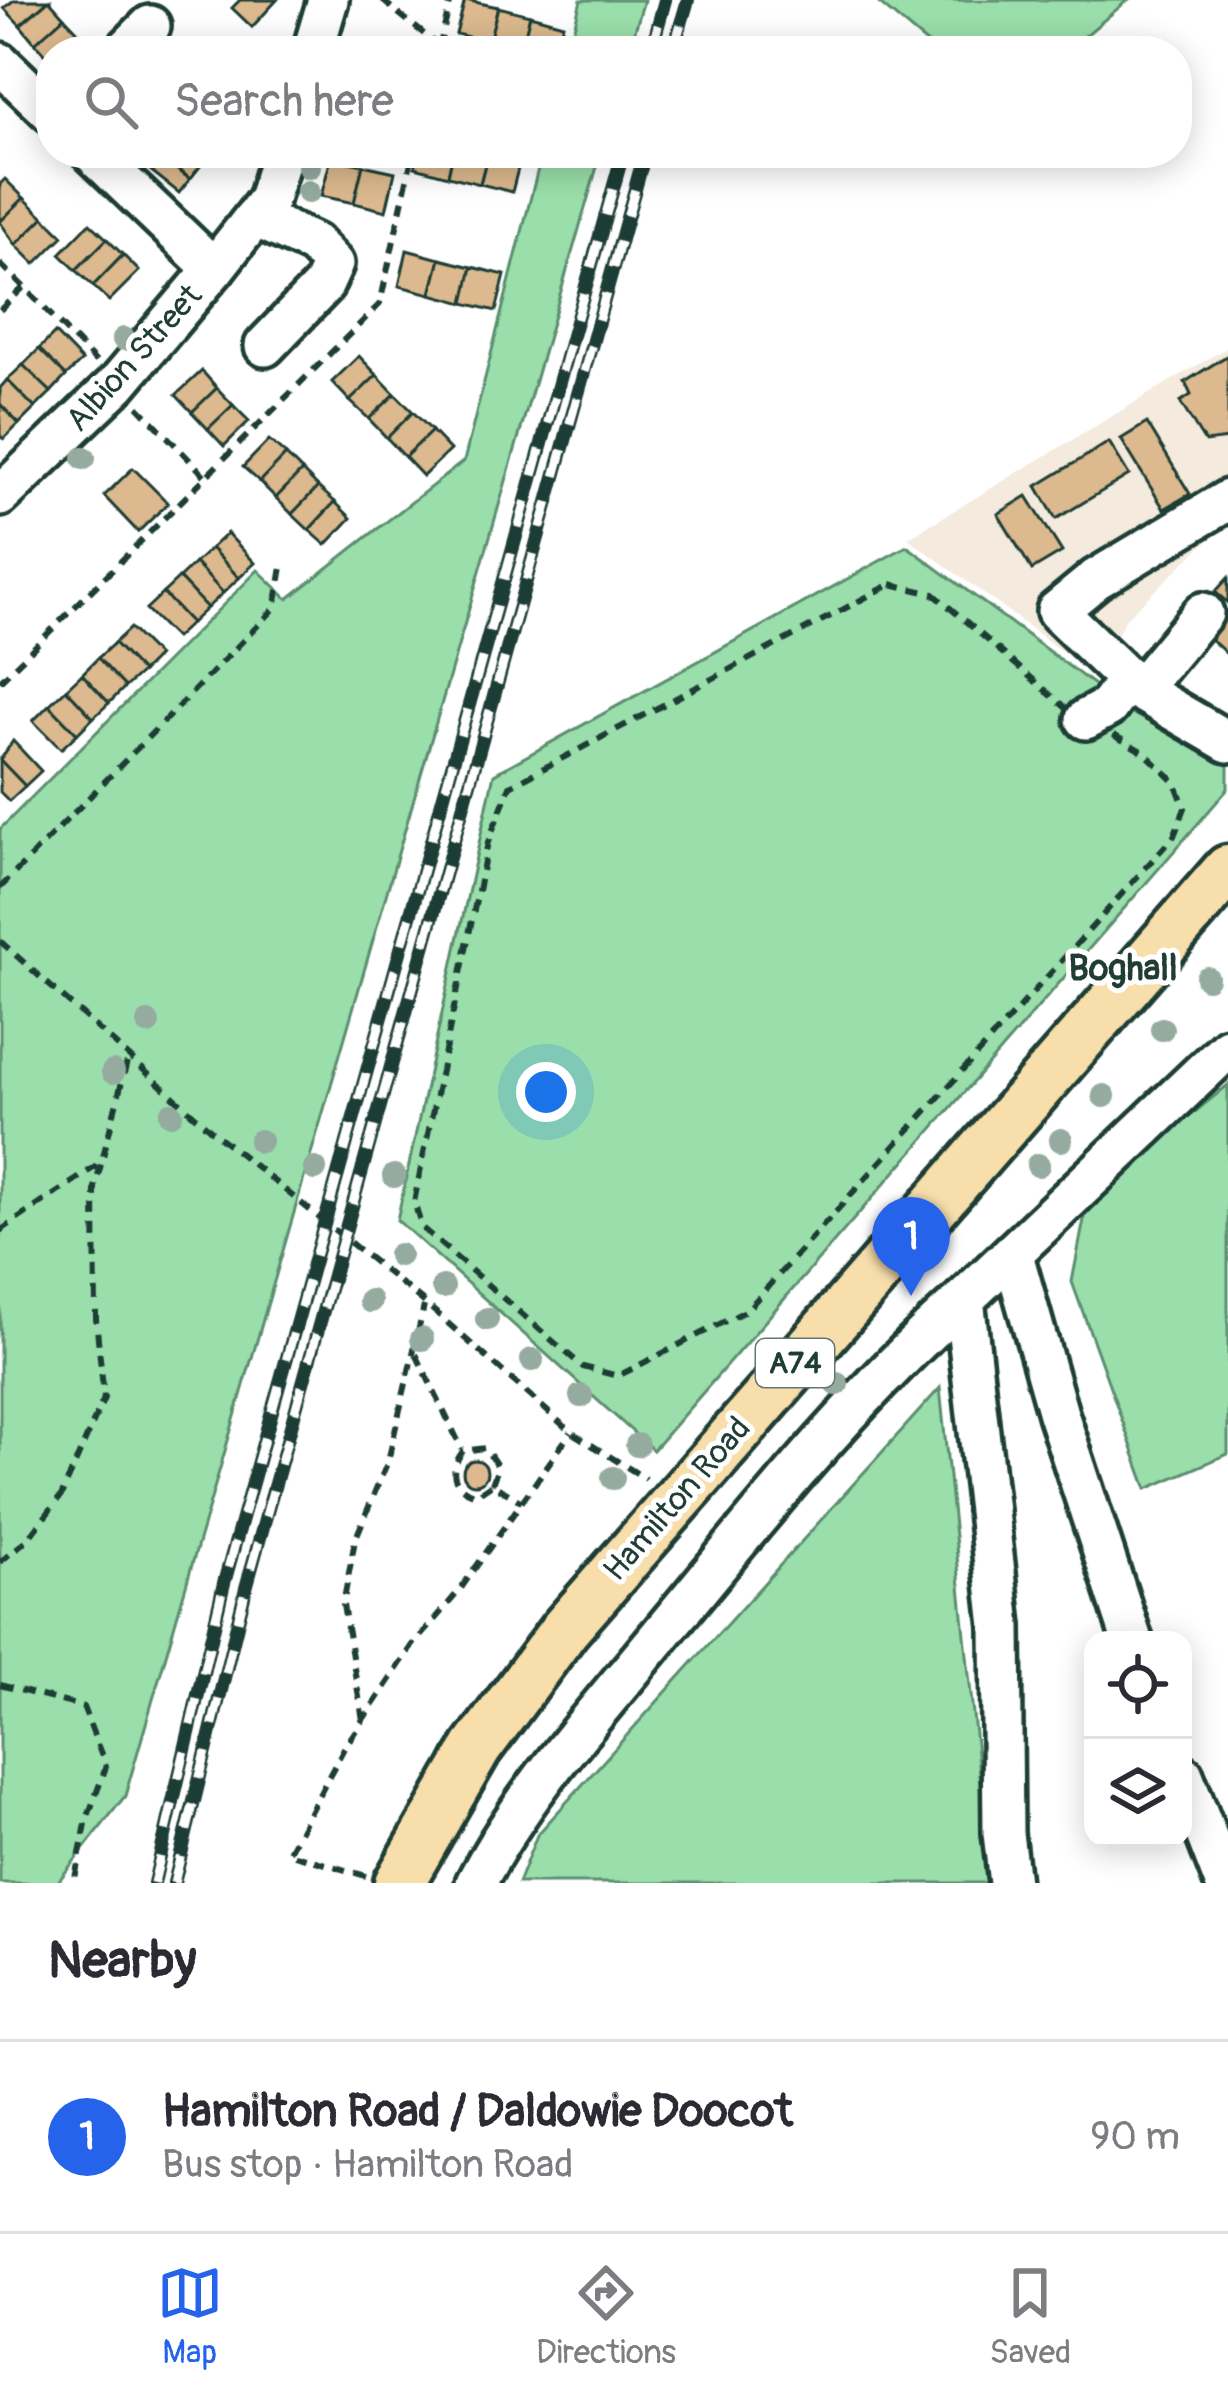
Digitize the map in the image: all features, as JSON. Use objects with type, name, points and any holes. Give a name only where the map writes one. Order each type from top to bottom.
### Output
[{"type":"main road","name":"Hamilton Road","points":[[389,1881],[517,1692],[672,1503],[1228,870]]},
{"type":"street","points":[[317,36],[328,0]]},
{"type":"street","points":[[0,64],[36,98]]},
{"type":"street","points":[[109,168],[214,269]]},
{"type":"street","name":"Albion Street","points":[[0,496],[117,384],[256,217],[268,200],[278,168]]},
{"type":"street","points":[[256,217],[314,244],[332,264],[323,286],[265,346]]},
{"type":"street","points":[[1228,500],[1096,579],[1057,610],[1133,684],[1228,742]]},
{"type":"street","points":[[1086,719],[1108,707],[1203,613]]},
{"type":"street","points":[[476,1883],[520,1806],[734,1545],[876,1382],[1228,1048]]},
{"type":"street","points":[[1013,1255],[1058,1414],[1129,1631]]},
{"type":"street","points":[[964,1299],[1001,1626],[1003,1833],[1010,1883]]},
{"type":"street","points":[[1192,1797],[1225,1883]]},
{"type":"path","points":[[382,0],[424,36]]},
{"type":"path","points":[[444,36],[451,0]]},
{"type":"path","points":[[0,681],[380,304],[410,168]]},
{"type":"path","points":[[0,264],[24,287]]},
{"type":"path","points":[[0,888],[275,608],[282,567]]},
{"type":"path","points":[[891,584],[934,594],[1086,719],[1145,753],[1174,782],[1184,808],[1174,836],[747,1310],[618,1376],[584,1367],[422,1228],[414,1202],[424,1149],[488,842],[510,786],[891,584]]},
{"type":"path","points":[[0,941],[279,1188],[424,1304],[571,1432],[629,1464],[672,1503]]},
{"type":"path","points":[[0,1562],[28,1539],[62,1496],[104,1398],[96,1319],[95,1188],[129,1054]]},
{"type":"path","points":[[0,1231],[101,1163]]},
{"type":"path","points":[[363,1720],[343,1605],[355,1540],[388,1461],[424,1304]]},
{"type":"path","points":[[414,1350],[463,1450]]},
{"type":"path","points":[[389,1881],[288,1853],[344,1748],[571,1432]]},
{"type":"path","points":[[485,1448],[498,1466],[492,1484],[476,1495],[462,1490],[454,1480],[454,1463],[463,1450],[485,1448]]},
{"type":"path","points":[[492,1484],[522,1502]]},
{"type":"path","points":[[0,1685],[83,1707],[99,1747],[106,1768],[87,1819],[74,1883]]},
{"type":"shaded area","points":[[1228,347],[1228,521],[1126,618],[1094,675],[908,538]]},
{"type":"green space","points":[[581,0],[644,0],[633,36],[572,36]]},
{"type":"green space","points":[[875,0],[1128,0],[1085,36],[918,36]]},
{"type":"green space","points":[[538,168],[597,168],[125,1796],[57,1883],[0,1883],[0,829],[258,570],[288,599],[464,461]]},
{"type":"green space","points":[[907,546],[1133,714],[1228,762],[1228,789],[653,1450],[397,1220],[494,774]]},
{"type":"green space","points":[[1228,1085],[1228,1454],[1147,1489],[1072,1282],[1088,1199]]},
{"type":"green space","points":[[940,1388],[990,1883],[518,1883],[537,1835]]},
{"type":"building","points":[[14,0],[49,0],[20,25],[4,8]]},
{"type":"building","points":[[49,0],[64,17],[43,36],[36,36],[35,43],[20,25]]},
{"type":"building","points":[[240,0],[277,0],[252,27],[232,8]]},
{"type":"building","points":[[465,0],[498,7],[491,36],[456,34]]},
{"type":"building","points":[[498,7],[530,15],[525,36],[491,36]]},
{"type":"building","points":[[530,15],[563,24],[559,36],[525,36]]},
{"type":"building","points":[[64,17],[80,34],[78,36],[43,36]]},
{"type":"building","points":[[148,168],[175,168],[190,179],[179,193]]},
{"type":"building","points":[[177,168],[199,168],[190,179]]},
{"type":"building","points":[[328,168],[362,168],[354,203],[321,196]]},
{"type":"building","points":[[362,168],[395,172],[386,211],[354,203]]},
{"type":"building","points":[[419,168],[450,168],[448,176]]},
{"type":"building","points":[[450,168],[484,168],[480,184],[448,176]]},
{"type":"building","points":[[484,168],[518,168],[512,192],[480,184]]},
{"type":"building","points":[[5,179],[24,198],[0,222],[0,184]]},
{"type":"building","points":[[24,198],[44,217],[16,245],[0,222]]},
{"type":"building","points":[[44,217],[63,236],[35,264],[16,245]]},
{"type":"building","points":[[90,223],[107,239],[76,270],[60,254]]},
{"type":"building","points":[[107,239],[123,255],[93,286],[76,270]]},
{"type":"building","points":[[407,250],[440,259],[431,294],[399,286]]},
{"type":"building","points":[[123,255],[139,271],[109,301],[93,286]]},
{"type":"building","points":[[440,259],[472,267],[464,303],[431,294]]},
{"type":"building","points":[[472,267],[505,275],[496,311],[464,303]]},
{"type":"building","points":[[55,333],[82,361],[66,376],[39,349]]},
{"type":"building","points":[[39,349],[66,376],[51,392],[23,365]]},
{"type":"building","points":[[1228,355],[1228,439],[1205,442],[1180,402],[1191,395],[1185,382]]},
{"type":"building","points":[[359,356],[377,375],[350,401],[332,382]]},
{"type":"building","points":[[23,365],[51,392],[35,408],[7,380]]},
{"type":"building","points":[[202,371],[217,388],[192,412],[176,395]]},
{"type":"building","points":[[377,375],[395,394],[369,419],[350,401]]},
{"type":"building","points":[[7,380],[35,408],[19,424],[0,404],[0,388]]},
{"type":"building","points":[[217,388],[233,405],[208,429],[192,412]]},
{"type":"building","points":[[395,394],[413,412],[387,438],[369,419]]},
{"type":"building","points":[[0,404],[19,424],[4,439],[0,435]]},
{"type":"building","points":[[233,405],[249,421],[224,446],[208,429]]},
{"type":"building","points":[[413,412],[432,431],[405,457],[387,438]]},
{"type":"building","points":[[1147,423],[1190,494],[1164,509],[1121,439]]},
{"type":"building","points":[[432,431],[450,450],[423,476],[405,457]]},
{"type":"building","points":[[269,440],[286,455],[260,482],[243,467]]},
{"type":"building","points":[[1109,442],[1129,475],[1056,519],[1037,486]]},
{"type":"building","points":[[286,455],[302,471],[276,498],[260,482]]},
{"type":"building","points":[[133,468],[168,503],[138,532],[104,496]]},
{"type":"building","points":[[302,471],[318,487],[292,514],[276,498]]},
{"type":"building","points":[[318,487],[335,502],[309,530],[292,514]]},
{"type":"building","points":[[1027,496],[1062,552],[1032,570],[998,514]]},
{"type":"building","points":[[335,502],[351,518],[326,545],[309,530]]},
{"type":"building","points":[[227,533],[255,563],[239,578],[211,548]]},
{"type":"building","points":[[211,548],[239,578],[223,593],[195,563]]},
{"type":"building","points":[[195,563],[223,593],[207,608],[179,578]]},
{"type":"building","points":[[179,578],[207,608],[191,623],[163,593]]},
{"type":"building","points":[[1228,578],[1228,603],[1215,592]]},
{"type":"building","points":[[163,593],[191,623],[175,638],[146,609]]},
{"type":"building","points":[[1228,610],[1228,655],[1206,635]]},
{"type":"building","points":[[130,628],[158,656],[142,672],[114,643]]},
{"type":"building","points":[[114,643],[142,672],[125,687],[98,658]]},
{"type":"building","points":[[98,658],[125,687],[109,703],[82,674]]},
{"type":"building","points":[[82,674],[109,703],[93,718],[66,689]]},
{"type":"building","points":[[66,689],[93,718],[77,734],[49,705]]},
{"type":"building","points":[[49,705],[77,734],[61,749],[33,721]]},
{"type":"building","points":[[13,741],[41,771],[25,786],[0,760]]},
{"type":"building","points":[[0,760],[25,786],[9,801],[0,792]]},
{"type":"building","points":[[470,1460],[480,1460],[487,1472],[480,1484],[470,1484],[463,1477],[463,1467]]},
{"type":"railway","points":[[655,36],[665,0]]},
{"type":"railway","points":[[677,36],[688,0]]},
{"type":"railway","points":[[154,1883],[224,1583],[619,168]]},
{"type":"railway","points":[[174,1883],[246,1588],[641,168]]},
{"type":"place","name":"Hamilton Road / Daldowie Doocot","points":[[911,1296]]},
{"type":"district","name":"Boghall","points":[[1123,968]]}]
